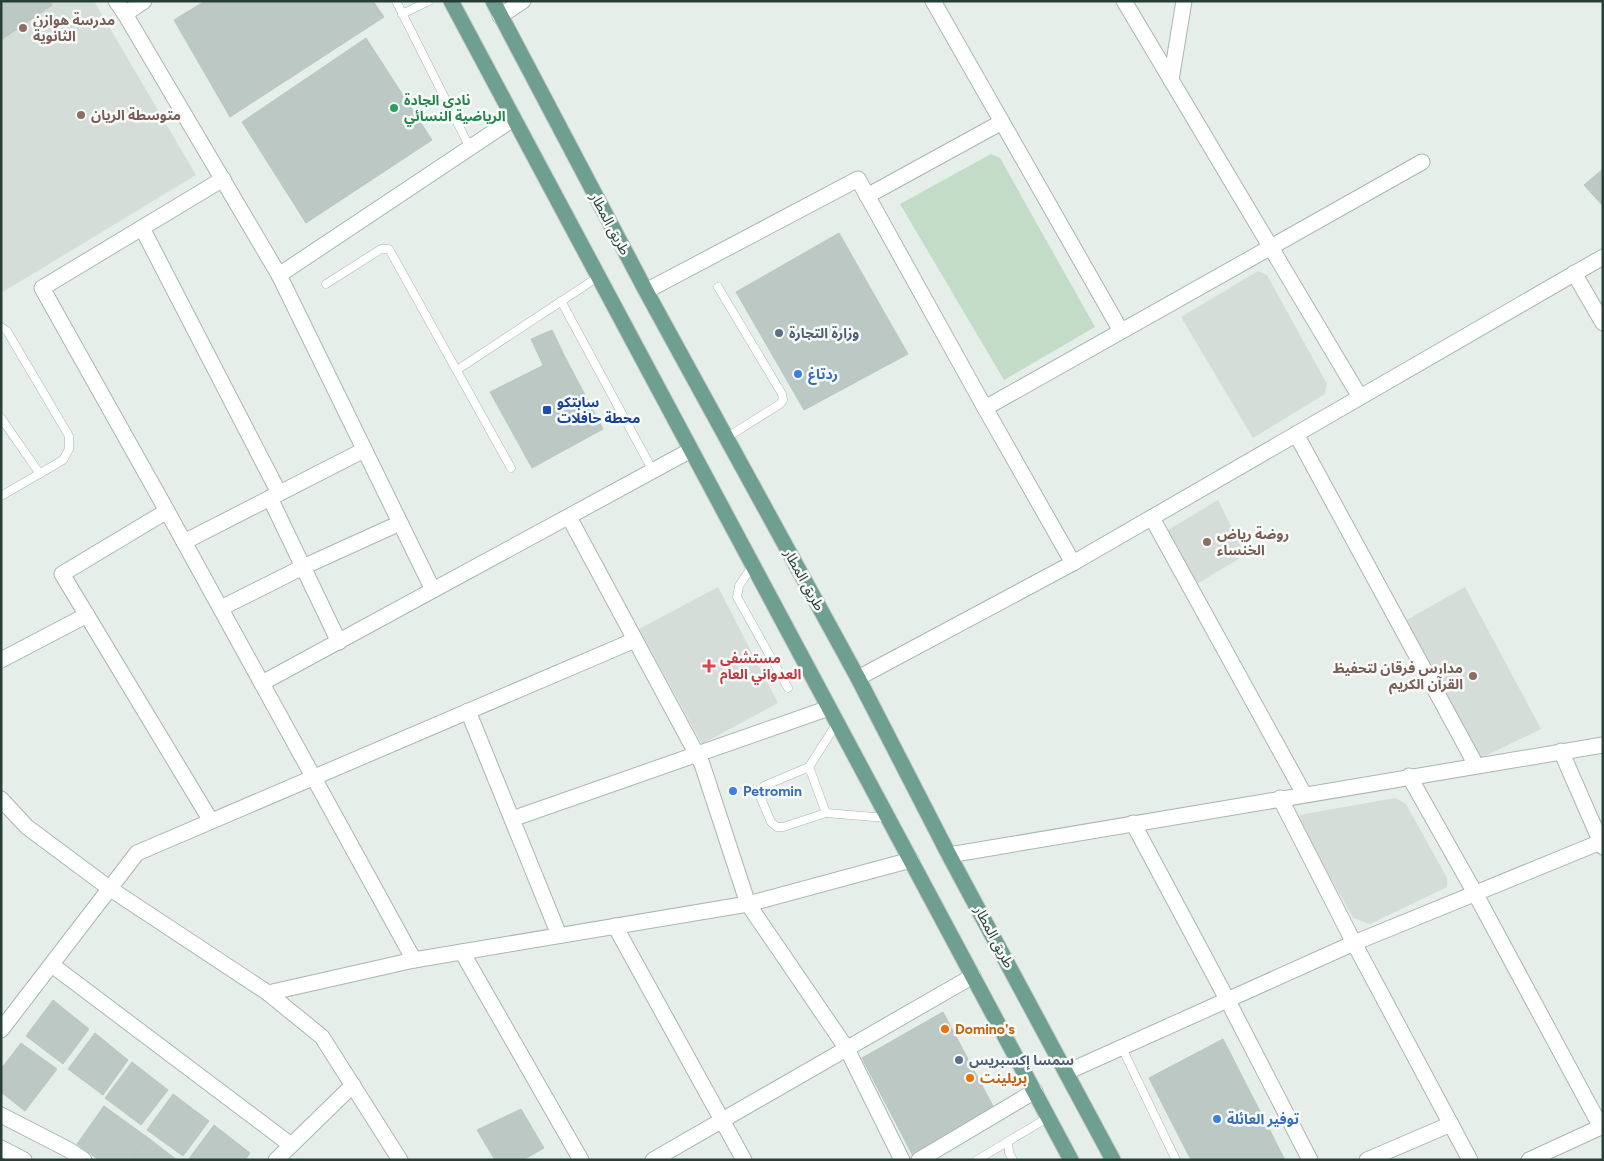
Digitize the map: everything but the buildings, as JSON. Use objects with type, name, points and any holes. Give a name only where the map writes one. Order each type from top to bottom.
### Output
[{"type":"main road","points":[[451,1],[1072,1160]]},
{"type":"main road","name":"طريق المطار","points":[[493,1],[646,291],[858,678],[949,855],[1113,1160]]},
{"type":"street","points":[[116,1],[279,275],[434,590]]},
{"type":"street","points":[[125,14],[144,1]]},
{"type":"street","points":[[500,16],[523,1]]},
{"type":"street","points":[[933,1],[1121,331]]},
{"type":"street","points":[[1124,1],[1360,397]]},
{"type":"street","points":[[1171,80],[1184,1]]},
{"type":"street","points":[[279,275],[513,119]]},
{"type":"street","points":[[868,196],[1002,122]]},
{"type":"street","points":[[985,408],[1422,162]]},
{"type":"street","points":[[223,179],[42,288],[221,608],[414,960]]},
{"type":"street","points":[[646,291],[858,179],[1073,563]]},
{"type":"street","points":[[142,228],[274,496],[303,567],[339,642]]},
{"type":"street","points":[[858,678],[1073,563],[1603,256]]},
{"type":"street","points":[[1574,273],[1603,323]]},
{"type":"street","points":[[1296,434],[1476,765]]},
{"type":"street","points":[[184,542],[364,450]]},
{"type":"street","points":[[262,683],[691,450]]},
{"type":"street","points":[[167,511],[62,574],[212,821]]},
{"type":"street","points":[[569,517],[702,764],[748,904],[846,1048],[902,1160]]},
{"type":"street","points":[[1152,518],[1304,794]]},
{"type":"street","points":[[221,608],[303,567],[400,523]]},
{"type":"street","points":[[1,660],[87,614]]},
{"type":"street","points":[[1,1030],[52,965],[108,888],[137,853],[635,640]]},
{"type":"street","points":[[512,819],[829,708]]},
{"type":"street","points":[[468,711],[559,935]]},
{"type":"street","points":[[949,855],[1409,776],[1603,745]]},
{"type":"street","points":[[1067,1072],[1354,943],[1602,843],[1561,751]]},
{"type":"street","points":[[1409,776],[1602,1127],[1539,1158]]},
{"type":"street","points":[[1280,798],[1354,943],[1470,1160]]},
{"type":"street","points":[[1,799],[27,828],[108,888],[268,994],[322,1037],[400,1160]]},
{"type":"street","points":[[1,818],[27,828]]},
{"type":"street","points":[[1133,823],[1228,1000],[1310,1160]]},
{"type":"street","points":[[268,994],[414,960],[748,904],[910,860]]},
{"type":"street","points":[[615,926],[744,1160]]},
{"type":"street","points":[[462,952],[581,1160]]},
{"type":"street","points":[[52,965],[291,1145]]},
{"type":"street","points":[[653,1160],[973,976]]},
{"type":"street","points":[[276,1160],[353,1085]]},
{"type":"street","points":[[919,1160],[1035,1091]]},
{"type":"street","points":[[1,1115],[69,1150],[84,1160]]},
{"type":"street","points":[[1367,1160],[1451,1124]]},
{"type":"street","points":[[1,1148],[24,1160]]},
{"type":"lane","points":[[396,1],[470,148]]},
{"type":"lane","points":[[402,14],[429,1]]},
{"type":"lane","points":[[326,284],[381,249],[389,249],[511,468]]},
{"type":"lane","points":[[457,370],[598,277]]},
{"type":"lane","points":[[718,287],[782,394],[783,400],[780,404],[726,438]]},
{"type":"lane","points":[[561,301],[653,471]]},
{"type":"lane","points":[[1,327],[8,331],[69,436],[69,449],[62,460],[2,495]]},
{"type":"lane","points":[[1,418],[40,474]]},
{"type":"lane","points":[[753,566],[739,586],[737,597],[788,688]]},
{"type":"lane","points":[[837,723],[809,766],[764,786],[760,791],[760,796],[771,822],[783,827],[826,813],[888,818]]},
{"type":"lane","points":[[809,766],[826,813]]},
{"type":"lane","points":[[1122,1048],[1176,1160]]},
{"type":"lane","points":[[977,1160],[1048,1117]]},
{"type":"lane","points":[[1008,1142],[1009,1153],[1013,1160]]},
{"type":"shaded area","name":"متوسطة الريان","points":[[1,1],[94,1],[196,175],[1,293]]},
{"type":"shaded area","points":[[1258,271],[1267,275],[1327,384],[1325,394],[1253,438],[1181,317]]},
{"type":"shaded area","name":"روضة رياض الخنساء","points":[[1218,500],[1245,555],[1197,584],[1168,530]]},
{"type":"shaded area","name":"مستشفى العدواني العام","points":[[718,587],[778,703],[702,744],[639,629]]},
{"type":"shaded area","name":"مدارس فرقان لتحفيظ القرآن الكريم","points":[[1465,587],[1541,729],[1481,758],[1403,622]]},
{"type":"shaded area","points":[[1395,798],[1406,804],[1447,878],[1447,887],[1370,924],[1353,918],[1304,830],[1299,815]]},
{"type":"green space","points":[[991,154],[1000,158],[1095,327],[1004,380],[900,204]]},
{"type":"place","name":"مدرسة هوازن الثانوية","points":[[23,28]]},
{"type":"place","name":"نادي الجادة الرياضية النسائي","points":[[394,108]]},
{"type":"place","name":"متوسطة الريان","points":[[81,115]]},
{"type":"place","name":"وزارة التجارة","points":[[779,333]]},
{"type":"place","name":"ردتاغ","points":[[798,374]]},
{"type":"place","name":"سابتكو محطة حافلات","points":[[547,410]]},
{"type":"place","name":"روضة رياض الخنساء","points":[[1207,542]]},
{"type":"place","name":"مستشفى العدواني العام","points":[[709,666]]},
{"type":"place","name":"مدارس فرقان لتحفيظ القرآن الكريم","points":[[1473,676]]},
{"type":"place","name":"Petromin","points":[[733,791]]},
{"type":"place","name":"Domino's","points":[[945,1029]]},
{"type":"place","name":"سمسا إكسبريس","points":[[959,1060]]},
{"type":"place","name":"بريلينت","points":[[970,1078]]},
{"type":"place","name":"توفير العائلة","points":[[1217,1119]]}]
